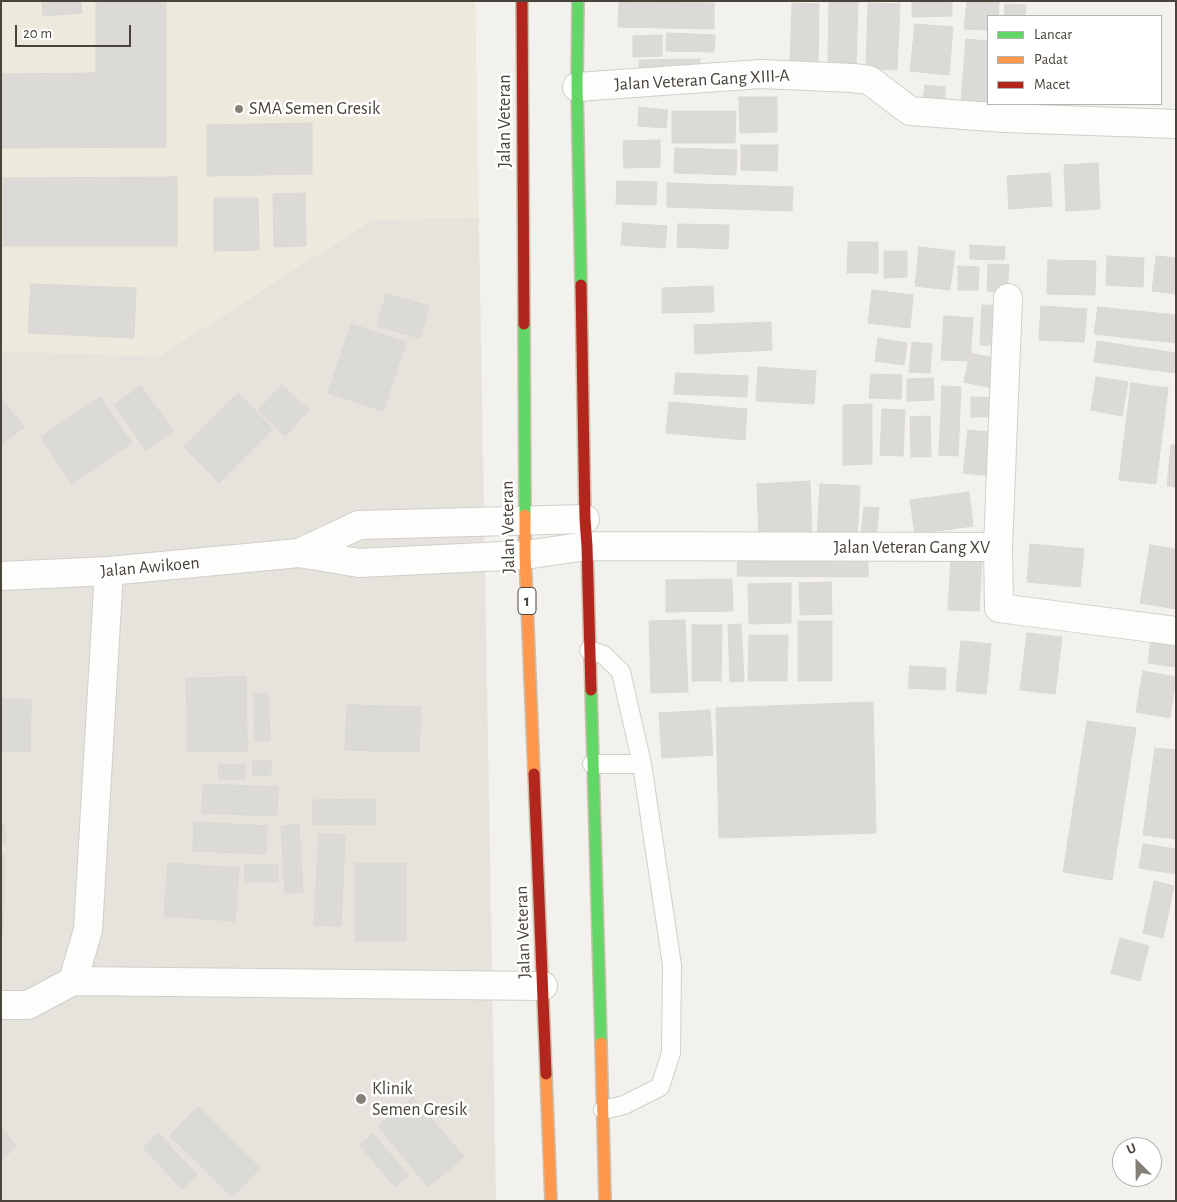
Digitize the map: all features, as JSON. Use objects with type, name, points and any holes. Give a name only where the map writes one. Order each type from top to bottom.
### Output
[{"type":"highway","name":"Jalan Veteran","points":[[522,1],[525,555],[551,1201]]},
{"type":"highway","points":[[578,1],[577,87],[585,519],[605,1201]]},
{"type":"street","name":"Jalan Veteran Gang XIII-A","points":[[577,87],[761,74],[853,78],[870,80],[910,111],[1055,121],[1176,124]]},
{"type":"street","points":[[998,547],[1008,298]]},
{"type":"street","points":[[299,553],[359,525],[585,519]]},
{"type":"street","name":"Jalan Veteran Gang XV","points":[[299,553],[359,564],[525,555],[587,546],[998,547],[999,608],[1176,632]]},
{"type":"street","name":"Jalan Awikoen","points":[[1,576],[109,571],[299,553]]},
{"type":"street","points":[[73,981],[88,930],[109,571]]},
{"type":"street","points":[[1,1005],[28,1005],[73,981],[543,986]]},
{"type":"lane","points":[[589,650],[604,655],[621,672],[642,764],[672,965],[671,1053],[660,1087],[624,1105],[603,1110]]},
{"type":"lane","points":[[592,764],[642,764]]},
{"type":"shaded area","points":[[1,1],[475,1],[496,1201],[1,1201]]},
{"type":"shaded area","name":"SMA Semen Gresik","points":[[1,1],[475,1],[479,218],[372,220],[159,357],[1,351]]},
{"type":"building","points":[[42,1],[81,1],[82,13],[43,16]]},
{"type":"building","points":[[96,1],[166,1],[166,147],[1,148],[1,74],[96,73]]},
{"type":"building","points":[[829,1],[858,1],[856,65],[828,65]]},
{"type":"building","points":[[912,1],[952,1],[952,16],[912,17]]},
{"type":"building","points":[[967,1],[999,2],[998,15],[987,15],[987,30],[964,29]]},
{"type":"building","points":[[619,2],[714,3],[714,29],[618,27]]},
{"type":"building","points":[[792,3],[819,4],[818,66],[790,66]]},
{"type":"building","points":[[868,3],[900,4],[897,70],[866,69]]},
{"type":"building","points":[[1005,4],[1026,5],[1025,15],[1004,15]]},
{"type":"building","points":[[915,24],[953,27],[949,75],[910,71]]},
{"type":"building","points":[[667,33],[715,35],[714,52],[666,51]]},
{"type":"building","points":[[662,35],[662,56],[633,57],[633,36]]},
{"type":"building","points":[[966,39],[987,41],[987,103],[961,101]]},
{"type":"building","points":[[700,59],[700,77],[639,78],[639,60]]},
{"type":"building","points":[[925,85],[945,87],[945,103],[923,102]]},
{"type":"building","points":[[739,97],[777,97],[777,132],[740,133]]},
{"type":"building","points":[[639,107],[668,110],[666,128],[638,126]]},
{"type":"building","points":[[672,111],[736,111],[735,143],[672,143]]},
{"type":"building","points":[[312,123],[312,174],[207,176],[207,125]]},
{"type":"building","points":[[660,140],[660,167],[624,168],[623,141]]},
{"type":"building","points":[[741,145],[778,145],[777,171],[741,170]]},
{"type":"building","points":[[675,148],[737,150],[736,175],[674,173]]},
{"type":"building","points":[[1098,163],[1100,209],[1066,211],[1064,165]]},
{"type":"building","points":[[1050,173],[1052,206],[1009,209],[1007,176]]},
{"type":"building","points":[[177,177],[177,246],[3,246],[3,178]]},
{"type":"building","points":[[617,181],[657,182],[656,205],[616,204]]},
{"type":"building","points":[[667,183],[793,187],[792,211],[667,207]]},
{"type":"building","points":[[305,193],[306,246],[274,247],[273,194]]},
{"type":"building","points":[[214,198],[258,198],[259,250],[214,251]]},
{"type":"building","points":[[623,223],[667,226],[665,248],[621,245]]},
{"type":"building","points":[[678,224],[729,225],[728,249],[677,247]]},
{"type":"building","points":[[848,242],[878,242],[878,273],[847,273]]},
{"type":"building","points":[[970,245],[1005,247],[1004,260],[970,259]]},
{"type":"building","points":[[919,247],[955,251],[950,290],[915,286]]},
{"type":"building","points":[[884,251],[907,251],[907,277],[884,278]]},
{"type":"building","points":[[1107,256],[1144,258],[1143,287],[1106,285]]},
{"type":"building","points":[[1156,256],[1176,258],[1176,294],[1152,291]]},
{"type":"building","points":[[1048,260],[1096,261],[1095,295],[1047,294]]},
{"type":"building","points":[[988,264],[1009,265],[1007,293],[987,291]]},
{"type":"building","points":[[958,266],[979,267],[978,290],[958,290]]},
{"type":"building","points":[[31,284],[136,288],[134,338],[28,333]]},
{"type":"building","points":[[713,286],[714,312],[662,313],[662,288]]},
{"type":"building","points":[[872,290],[913,295],[910,328],[868,323]]},
{"type":"building","points":[[386,294],[429,306],[420,338],[377,326]]},
{"type":"building","points":[[982,305],[1005,306],[1003,345],[980,345]]},
{"type":"building","points":[[1041,306],[1087,309],[1084,342],[1039,340]]},
{"type":"building","points":[[1098,307],[1176,315],[1176,343],[1094,334]]},
{"type":"building","points":[[944,316],[973,318],[970,361],[941,360]]},
{"type":"building","points":[[771,322],[772,350],[695,354],[694,325]]},
{"type":"building","points":[[351,324],[406,342],[383,411],[328,393]]},
{"type":"building","points":[[878,338],[907,343],[904,365],[875,361]]},
{"type":"building","points":[[1097,341],[1176,353],[1176,373],[1094,362]]},
{"type":"building","points":[[912,342],[932,344],[930,373],[909,372]]},
{"type":"building","points":[[970,353],[998,359],[992,388],[964,382]]},
{"type":"building","points":[[758,367],[816,371],[814,404],[756,401]]},
{"type":"building","points":[[676,373],[748,376],[747,397],[674,394]]},
{"type":"building","points":[[871,374],[902,375],[901,399],[869,398]]},
{"type":"building","points":[[1096,377],[1128,382],[1122,416],[1091,410]]},
{"type":"building","points":[[933,378],[934,400],[907,401],[907,379]]},
{"type":"building","points":[[1131,383],[1168,388],[1156,484],[1119,480]]},
{"type":"building","points":[[282,385],[309,410],[285,436],[258,410]]},
{"type":"building","points":[[141,386],[173,431],[146,450],[114,405]]},
{"type":"building","points":[[942,386],[961,387],[958,456],[939,455]]},
{"type":"building","points":[[238,393],[273,429],[219,483],[183,447]]},
{"type":"building","points":[[100,397],[132,443],[72,484],[41,437]]},
{"type":"building","points":[[971,397],[1001,398],[1001,417],[971,417]]},
{"type":"building","points":[[1,398],[24,427],[1,445]]},
{"type":"building","points":[[669,402],[747,409],[745,440],[666,433]]},
{"type":"building","points":[[872,404],[872,464],[843,465],[843,405]]},
{"type":"building","points":[[882,409],[905,410],[903,456],[880,455]]},
{"type":"building","points":[[930,416],[931,457],[911,457],[910,417]]},
{"type":"building","points":[[968,430],[998,433],[993,476],[963,473]]},
{"type":"building","points":[[1171,445],[1176,445],[1176,487],[1167,486]]},
{"type":"building","points":[[810,481],[812,534],[759,537],[757,484]]},
{"type":"building","points":[[820,484],[860,486],[857,540],[817,538]]},
{"type":"building","points":[[969,492],[973,526],[915,534],[910,500]]},
{"type":"building","points":[[864,507],[879,508],[876,538],[861,536]]},
{"type":"building","points":[[1030,544],[1084,549],[1080,587],[1027,582]]},
{"type":"building","points":[[1150,545],[1176,549],[1176,609],[1140,603]]},
{"type":"building","points":[[738,553],[868,554],[868,577],[737,576]]},
{"type":"building","points":[[951,556],[982,558],[979,611],[948,610]]},
{"type":"building","points":[[732,579],[733,611],[666,612],[666,580]]},
{"type":"building","points":[[831,582],[832,614],[800,615],[799,583]]},
{"type":"building","points":[[791,583],[791,623],[749,624],[748,584]]},
{"type":"building","points":[[685,620],[688,692],[651,693],[649,621]]},
{"type":"building","points":[[798,621],[832,621],[832,681],[798,681]]},
{"type":"building","points":[[741,624],[744,681],[730,682],[728,625]]},
{"type":"building","points":[[692,625],[722,625],[721,681],[692,681]]},
{"type":"building","points":[[1027,633],[1062,637],[1055,694],[1020,690]]},
{"type":"building","points":[[749,635],[788,635],[787,681],[748,681]]},
{"type":"building","points":[[1151,640],[1176,643],[1176,667],[1148,663]]},
{"type":"building","points":[[961,641],[991,644],[986,694],[956,691]]},
{"type":"building","points":[[910,666],[946,668],[945,690],[908,688]]},
{"type":"building","points":[[1143,671],[1176,677],[1170,718],[1136,712]]},
{"type":"building","points":[[246,677],[247,751],[188,752],[186,678]]},
{"type":"building","points":[[268,693],[270,740],[255,741],[254,694]]},
{"type":"building","points":[[1,699],[31,700],[30,752],[1,752]]},
{"type":"building","points":[[873,702],[876,833],[719,838],[716,708]]},
{"type":"building","points":[[347,705],[421,707],[419,752],[345,750]]},
{"type":"building","points":[[710,710],[713,755],[662,758],[659,713]]},
{"type":"building","points":[[1087,721],[1136,728],[1112,880],[1063,872]]},
{"type":"building","points":[[1155,748],[1176,750],[1176,839],[1143,835]]},
{"type":"building","points":[[253,761],[271,761],[271,775],[253,776]]},
{"type":"building","points":[[218,764],[245,764],[245,779],[219,779]]},
{"type":"building","points":[[203,784],[278,787],[277,816],[202,813]]},
{"type":"building","points":[[375,799],[376,824],[313,825],[313,800]]},
{"type":"building","points":[[194,822],[267,826],[266,854],[193,851]]},
{"type":"building","points":[[4,824],[6,844],[1,844],[1,825]]},
{"type":"building","points":[[299,824],[303,892],[285,893],[281,826]]},
{"type":"building","points":[[319,834],[345,835],[341,926],[314,925]]},
{"type":"building","points":[[1143,844],[1176,849],[1176,874],[1139,868]]},
{"type":"building","points":[[1,855],[5,855],[3,934],[1,934]]},
{"type":"building","points":[[168,863],[239,868],[235,921],[164,916]]},
{"type":"building","points":[[355,863],[406,863],[406,941],[356,941]]},
{"type":"building","points":[[245,864],[278,864],[278,882],[245,882]]},
{"type":"building","points":[[1154,881],[1174,886],[1163,938],[1143,933]]},
{"type":"building","points":[[1120,938],[1149,946],[1140,981],[1111,973]]},
{"type":"building","points":[[413,1097],[464,1157],[428,1187],[378,1126]]},
{"type":"building","points":[[198,1107],[260,1168],[232,1197],[170,1136]]},
{"type":"building","points":[[1,1128],[17,1146],[1,1160]]},
{"type":"building","points":[[158,1133],[197,1175],[182,1189],[143,1147]]},
{"type":"building","points":[[373,1134],[409,1176],[395,1187],[360,1145]]},
{"type":"traffic: fast","points":[[578,1],[577,87],[581,285]]},
{"type":"traffic: fast","points":[[524,324],[525,515]]},
{"type":"traffic: fast","points":[[591,690],[601,1043]]},
{"type":"traffic: slow","points":[[525,515],[534,774]]},
{"type":"traffic: slow","points":[[601,1043],[605,1201]]},
{"type":"traffic: slow","points":[[546,1074],[551,1201]]},
{"type":"traffic: jam","points":[[522,1],[524,324]]},
{"type":"traffic: jam","points":[[581,285],[585,519],[591,690]]},
{"type":"traffic: jam","points":[[534,774],[546,1074]]},
{"type":"place","name":"SMA Semen Gresik","points":[[239,109]]},
{"type":"place","name":"Klinik Semen Gresik","points":[[361,1099]]}]
